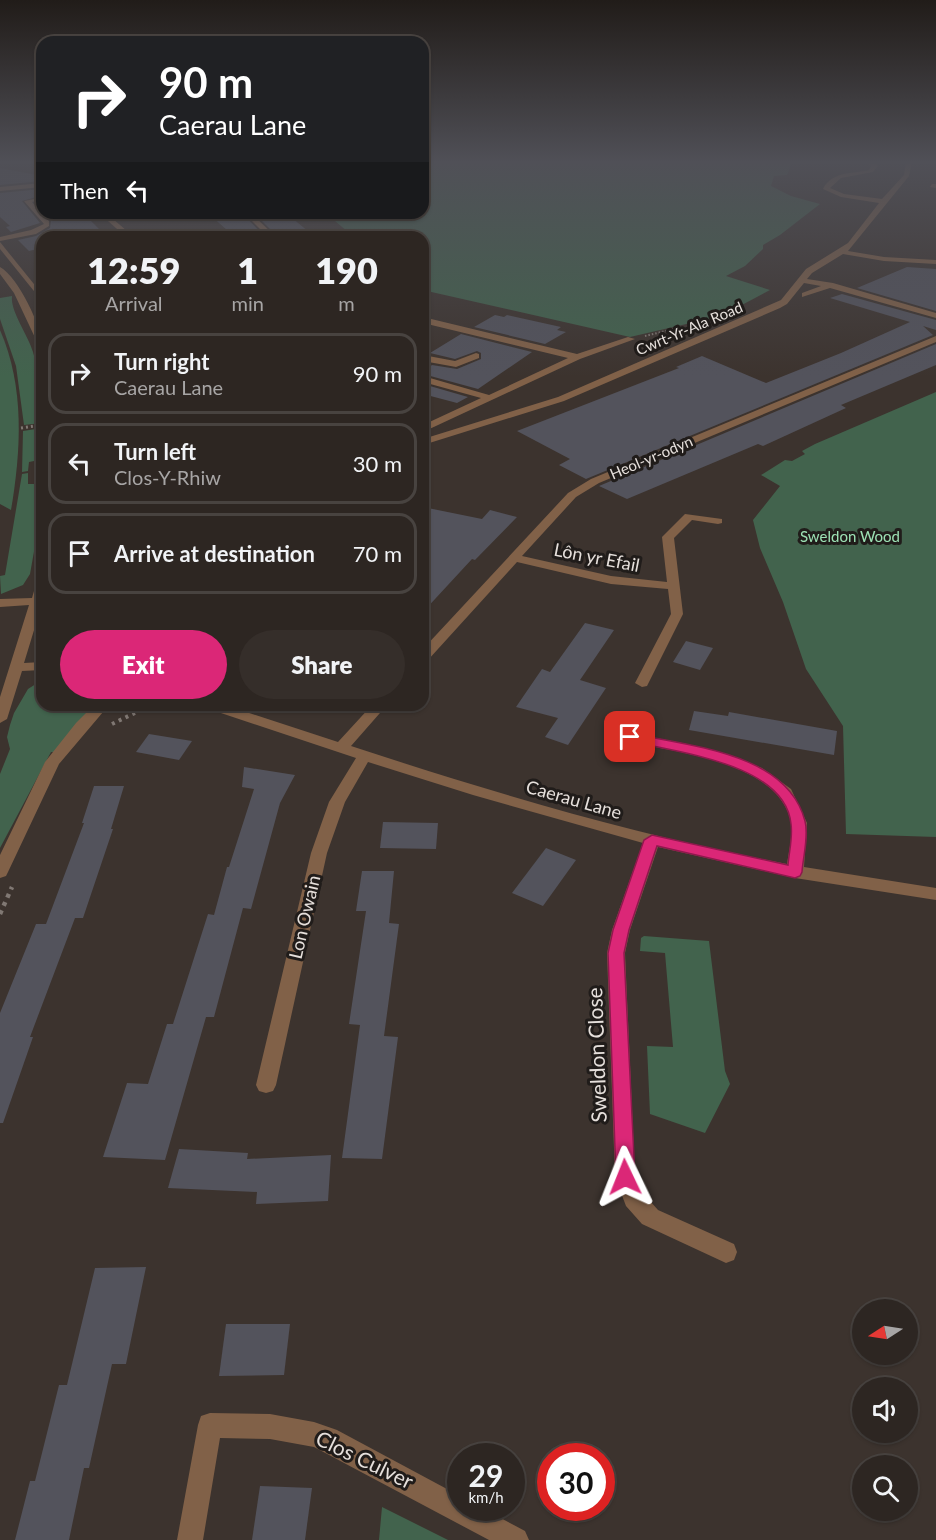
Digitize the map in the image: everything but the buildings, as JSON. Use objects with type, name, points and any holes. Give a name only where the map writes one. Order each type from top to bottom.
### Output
[{"type":"street","points":[[27,234],[0,242],[36,291]]},
{"type":"street","name":"Cwrt-Yr-Ala Road","points":[[429,440],[561,399],[771,309],[784,302],[809,271],[842,252],[858,234]]},
{"type":"street","points":[[842,252],[884,259],[936,262]]},
{"type":"street","points":[[0,270],[18,294],[36,332]]},
{"type":"street","points":[[801,280],[830,285],[936,316]]},
{"type":"street","points":[[805,296],[830,285]]},
{"type":"street","points":[[429,320],[577,357]]},
{"type":"street","name":"Cwrt-Yr-Ala Road","points":[[429,426],[577,357],[631,339]]},
{"type":"street","name":"Heol-yr-odyn","points":[[429,650],[572,495],[595,481],[936,339]]},
{"type":"street","points":[[429,359],[456,364],[476,356]]},
{"type":"street","points":[[429,382],[490,398]]},
{"type":"street","points":[[642,683],[677,614],[668,537],[689,516],[718,521]]},
{"type":"street","name":"Lôn yr Efail","points":[[514,558],[611,580],[674,586]]},
{"type":"street","points":[[2,608],[36,601]]},
{"type":"street","points":[[0,719],[36,608]]},
{"type":"street","points":[[18,667],[36,666]]},
{"type":"street","points":[[0,872],[52,762],[96,711]]},
{"type":"street","name":"Caerau Lane","points":[[229,711],[364,757],[558,815],[652,840],[861,885],[936,894]]},
{"type":"street","points":[[340,749],[375,711]]},
{"type":"street","points":[[630,737],[726,759],[758,771],[786,793],[799,823],[795,872]]},
{"type":"street","name":"Lon Owain","points":[[266,1085],[319,853],[337,802],[364,757]]},
{"type":"street","name":"Sweldon Close","points":[[652,840],[621,930],[616,953],[625,1177],[634,1198],[650,1217],[726,1252]]},
{"type":"street","name":"Clos Culver","points":[[190,1540],[210,1425],[284,1427],[328,1439],[516,1540]]},
{"type":"path","points":[[21,428],[36,426]]},
{"type":"path","points":[[109,726],[135,711]]},
{"type":"path","points":[[0,914],[15,883]]},
{"type":"green space","points":[[429,234],[781,234],[763,245],[763,249],[745,266],[726,276],[770,290],[721,316],[630,337],[429,291]]},
{"type":"green space","points":[[12,296],[16,316],[31,345],[36,366],[36,424],[24,425],[16,366],[0,319],[0,298]]},
{"type":"green space","points":[[0,330],[14,374],[19,419],[17,465],[11,510],[0,504]]},
{"type":"green space","name":"Sweldon Wood","points":[[936,392],[936,837],[846,834],[843,726],[806,669],[783,602],[760,548],[753,520],[780,486],[761,475],[785,460],[792,461],[805,454],[802,451],[815,444]]},
{"type":"green space","points":[[36,429],[36,458],[29,462],[28,471],[22,472],[23,431]]},
{"type":"green space","points":[[28,473],[28,484],[36,486],[36,540],[30,574],[23,585],[1,594],[0,576],[5,575],[22,474]]},
{"type":"green space","points":[[36,684],[36,711],[92,711],[54,752],[51,752],[0,848],[0,774],[10,749],[7,737],[10,725],[28,689]]},
{"type":"green space","points":[[644,936],[709,941],[725,1071],[730,1084],[705,1133],[650,1114],[647,1046],[673,1047],[665,953],[640,951],[641,938]]},
{"type":"green space","points":[[382,1507],[448,1540],[379,1540]]},
{"type":"route","points":[[625,1177],[616,953],[621,930],[652,840],[795,872],[799,823],[786,793],[758,771],[726,759],[630,737]]}]
